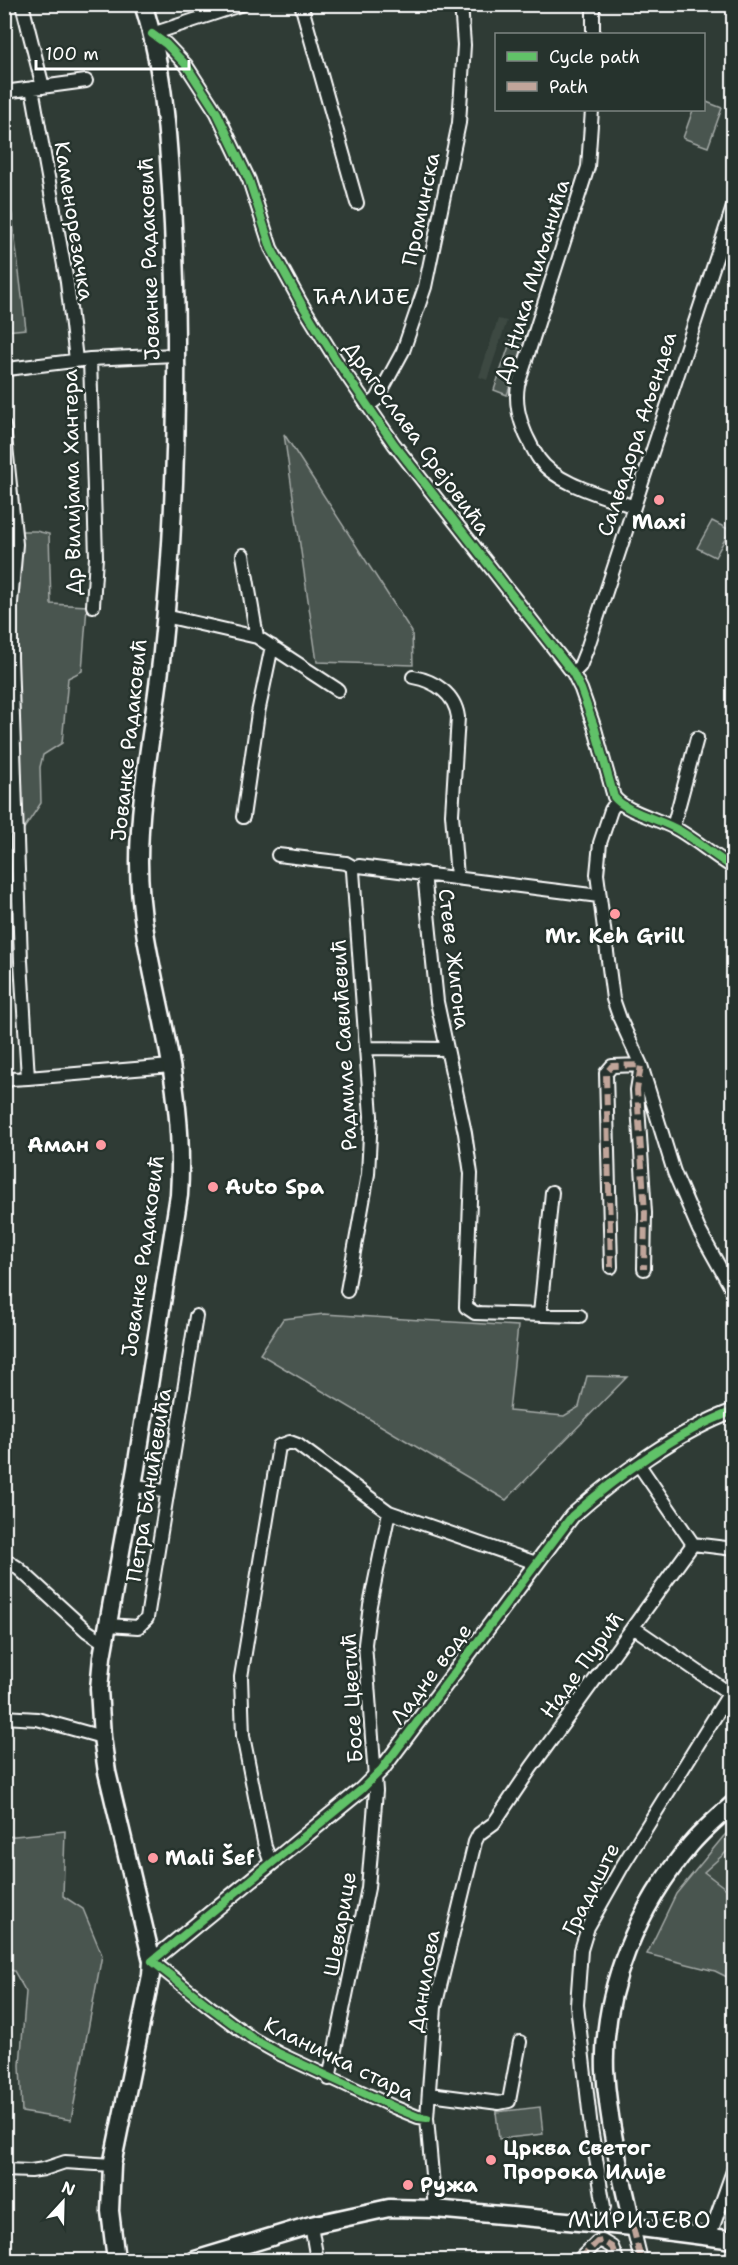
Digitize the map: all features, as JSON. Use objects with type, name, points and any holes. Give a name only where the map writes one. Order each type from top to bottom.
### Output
[{"type":"main road","points":[[143,4],[152,34]]},
{"type":"main road","name":"Јованке Радаковић","points":[[116,2260],[110,2211],[111,2165],[152,1961],[111,1795],[102,1737],[99,1689],[178,1195],[181,1145],[171,1066],[147,950],[139,867],[141,810],[162,655],[165,616],[173,504],[176,355],[176,292],[170,178],[160,80],[152,34]]},
{"type":"main road","points":[[633,2227],[612,2124],[605,2069],[607,2038],[615,1989],[630,1943],[665,1879],[692,1843],[734,1803]]},
{"type":"main road","points":[[195,2260],[311,2225],[389,2208],[435,2209],[633,2227],[710,2235],[734,2240]]},
{"type":"street","name":"Каменорезачка","points":[[22,4],[38,87],[67,282],[76,360]]},
{"type":"street","points":[[301,4],[357,203]]},
{"type":"street","name":"Проминска","points":[[368,406],[377,399],[403,351],[425,287],[459,123],[464,45],[461,4]]},
{"type":"street","points":[[593,4],[593,33]]},
{"type":"street","points":[[152,34],[237,5]]},
{"type":"street","name":"Драгослава Срејовића","points":[[152,34],[178,57],[205,93],[249,180],[275,256],[301,303],[368,406],[394,444],[573,673],[588,707],[610,788],[617,801]]},
{"type":"street","points":[[4,93],[86,81]]},
{"type":"street","name":"Др Ника Миљанића","points":[[592,111],[588,167],[518,385],[516,400],[518,412],[531,445],[549,470],[573,484],[634,507]]},
{"type":"street","name":"Салвадора Аљендеа","points":[[573,673],[580,666],[588,646],[734,204]]},
{"type":"street","points":[[4,372],[7,369],[76,360],[176,355]]},
{"type":"street","name":"Др Вилијама Хантера","points":[[90,359],[96,557],[93,606]]},
{"type":"street","points":[[4,426],[16,544],[11,603],[11,657],[21,961],[28,1078]]},
{"type":"street","points":[[243,555],[257,637]]},
{"type":"street","points":[[165,616],[257,637],[338,690]]},
{"type":"street","points":[[243,817],[258,713],[272,646]]},
{"type":"street","points":[[413,677],[427,681],[448,694],[457,707],[452,826],[457,877]]},
{"type":"street","points":[[673,827],[697,738]]},
{"type":"street","points":[[734,868],[673,827],[617,801],[611,810],[600,843],[597,866],[613,999],[641,1065],[674,1173],[699,1230],[734,1293]]},
{"type":"street","points":[[279,855],[346,863],[355,868],[424,873],[599,896]]},
{"type":"street","name":"Радмиле Савићевић","points":[[347,1291],[368,1174],[371,1141],[353,871],[355,868]]},
{"type":"street","name":"Стеве Жигона","points":[[424,873],[434,980],[471,1174],[466,1307],[475,1313],[580,1316]]},
{"type":"street","name":"Стеве Жигона","points":[[366,1048],[446,1049]]},
{"type":"street","points":[[611,1267],[606,1073],[612,1066],[641,1065]]},
{"type":"street","points":[[641,1065],[638,1101],[645,1213],[644,1269]]},
{"type":"street","points":[[4,1083],[10,1079],[171,1066]]},
{"type":"street","points":[[540,1314],[552,1192]]},
{"type":"street","name":"Петра Банићевића","points":[[108,1625],[138,1627],[147,1618],[196,1316]]},
{"type":"street","name":"Ладне воде","points":[[152,1961],[376,1775],[572,1516],[639,1464],[679,1438],[734,1411]]},
{"type":"street","points":[[271,1863],[265,1847],[243,1736],[241,1677],[277,1451],[285,1443],[298,1444],[389,1512],[536,1563]]},
{"type":"street","points":[[639,1464],[693,1544],[734,1549]]},
{"type":"street","points":[[133,1485],[167,1492]]},
{"type":"street","name":"Босе Цветић","points":[[376,1775],[365,1644],[389,1512]]},
{"type":"street","name":"Наде Пурић","points":[[504,1810],[531,1768],[693,1544]]},
{"type":"street","points":[[4,1559],[105,1643]]},
{"type":"street","points":[[633,1627],[731,1690]]},
{"type":"street","name":"Градиште","points":[[604,2206],[591,2128],[577,2005],[580,1950],[588,1927],[617,1874],[731,1690]]},
{"type":"street","points":[[4,1717],[37,1719],[102,1737]]},
{"type":"street","name":"Шеварице","points":[[329,2079],[368,1888],[376,1775]]},
{"type":"street","name":"Данилова","points":[[435,2209],[427,2118],[435,2007],[475,1842],[479,1834],[495,1823],[504,1810]]},
{"type":"street","name":"Кланичка стара","points":[[152,1961],[175,1981],[253,2038],[280,2054],[396,2109],[427,2118]]},
{"type":"street","points":[[430,2094],[499,2103],[509,2101],[520,2042]]},
{"type":"street","points":[[4,2170],[38,2170],[66,2162],[111,2165]]},
{"type":"street","points":[[710,2235],[733,2173]]},
{"type":"street","points":[[311,2225],[317,2260]]},
{"type":"street","points":[[633,2227],[641,2260]]},
{"type":"street","points":[[579,2260],[597,2242],[609,2243],[616,2257]]},
{"type":"shaded area","points":[[705,101],[722,108],[708,147],[683,138],[693,111],[705,111]]},
{"type":"shaded area","points":[[4,187],[12,215],[26,329],[5,331]]},
{"type":"shaded area","points":[[498,319],[507,321],[487,380],[479,377]]},
{"type":"shaded area","points":[[517,332],[527,336],[507,395],[494,390],[513,333]]},
{"type":"shaded area","points":[[284,434],[412,632],[413,665],[317,662]]},
{"type":"shaded area","points":[[712,521],[730,530],[715,557],[697,548]]},
{"type":"shaded area","points":[[15,531],[36,531],[49,534],[51,604],[87,606],[82,671],[68,678],[62,743],[43,755],[40,767],[41,803],[17,839]]},
{"type":"shaded area","points":[[324,1314],[518,1326],[509,1411],[564,1416],[579,1407],[587,1376],[627,1377],[506,1500],[260,1354],[283,1319]]},
{"type":"shaded area","points":[[733,1827],[733,1846],[704,1872],[733,1894],[733,1980],[715,1971],[647,1954],[676,1894]]},
{"type":"shaded area","points":[[65,1831],[63,1896],[83,1909],[102,1955],[71,2120],[22,2112],[20,2065],[26,1992],[14,1971],[4,1968],[5,1837]]},
{"type":"shaded area","points":[[733,1846],[733,1894],[704,1872]]},
{"type":"shaded area","points":[[540,2107],[543,2134],[499,2139],[496,2112]]},
{"type":"marked path","points":[[611,1267],[606,1073],[612,1066],[641,1065],[637,1090],[645,1213],[644,1269]]},
{"type":"marked path","points":[[633,2227],[641,2260]]},
{"type":"marked path","points":[[579,2260],[597,2242],[602,2241],[612,2247],[617,2260]]},
{"type":"cycle path","points":[[152,34],[166,44],[186,65],[217,113],[249,180],[271,248],[335,358],[394,444],[573,673],[595,729],[614,797],[636,812],[680,831],[734,868]]},
{"type":"cycle path","points":[[427,2118],[418,2117],[396,2108],[253,2039],[152,1961],[361,1790],[382,1769],[572,1516],[648,1456],[691,1430],[734,1411]]},
{"type":"place","name":"Maxi","points":[[659,500]]},
{"type":"place","name":"Mr. Keh Grill","points":[[615,914]]},
{"type":"place","name":"Аман","points":[[101,1145]]},
{"type":"place","name":"Auto Spa","points":[[213,1187]]},
{"type":"place","name":"Mali Šef","points":[[153,1858]]},
{"type":"place","name":"Црква Светог Пророка Илије","points":[[491,2160]]},
{"type":"place","name":"Ружа","points":[[408,2185]]},
{"type":"district","name":"ЋАЛИЈЕ","points":[[362,296]]},
{"type":"district","name":"МИРИЈЕВО","points":[[640,2220]]}]
